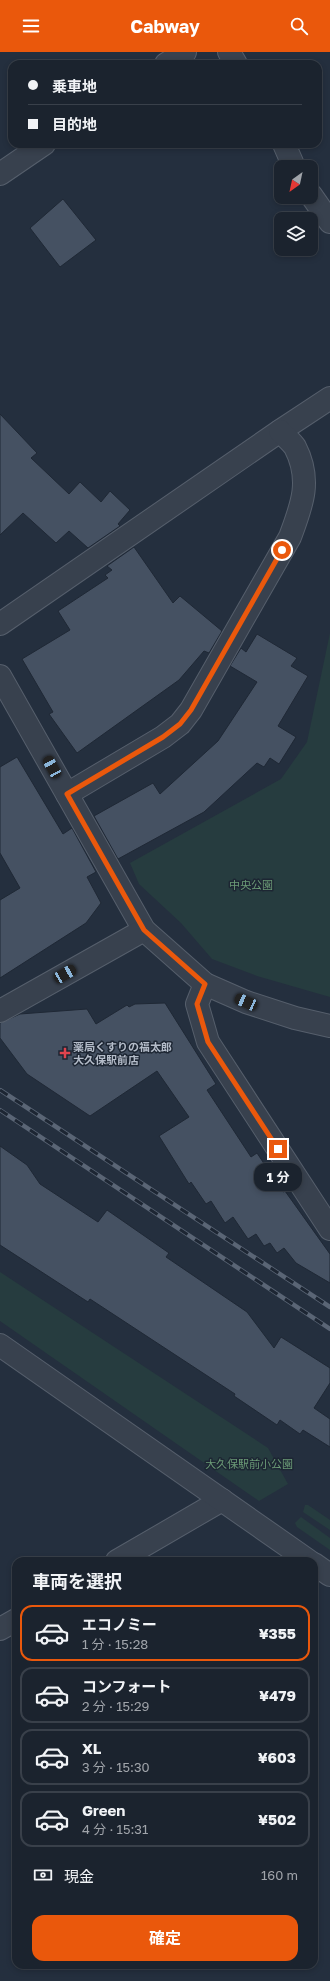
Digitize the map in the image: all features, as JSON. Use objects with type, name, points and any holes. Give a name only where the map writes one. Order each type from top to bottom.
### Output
[{"type":"street","points":[[172,60],[185,52]]},
{"type":"street","points":[[0,174],[38,148]]},
{"type":"street","points":[[286,148],[291,160]]},
{"type":"street","points":[[317,204],[330,222]]},
{"type":"street","points":[[0,624],[330,398]]},
{"type":"street","points":[[67,794],[163,737],[180,724],[191,710],[290,537],[305,495],[303,471],[294,446],[280,431]]},
{"type":"street","points":[[0,676],[144,930],[205,984],[246,1002],[296,1018],[330,1026]]},
{"type":"street","points":[[0,1012],[144,930]]},
{"type":"street","points":[[205,984],[197,1004],[208,1042],[330,1230]]},
{"type":"street","points":[[0,1345],[303,1557]]},
{"type":"street","points":[[124,1557],[222,1500]]},
{"type":"street","points":[[318,1567],[330,1576]]},
{"type":"street","points":[[0,1629],[12,1622]]},
{"type":"green space","name":"中央公園","points":[[330,633],[330,997],[257,976],[212,959],[181,923],[139,884],[130,863],[281,779],[307,742]]},
{"type":"green space","name":"大久保駅前小公園","points":[[0,1272],[268,1448],[288,1484],[259,1501],[0,1321]]},
{"type":"green space","points":[[305,1505],[308,1505],[330,1520],[330,1530],[303,1512]]},
{"type":"green space","points":[[301,1517],[330,1538],[330,1550],[297,1527],[295,1523]]},
{"type":"building","points":[[63,199],[96,240],[60,267],[30,228]]},
{"type":"building","points":[[0,414],[37,453],[31,458],[69,494],[80,482],[101,502],[110,491],[130,510],[118,524],[120,526],[88,548],[69,531],[56,543],[23,513],[0,535]]},
{"type":"building","points":[[134,547],[173,603],[180,596],[222,631],[209,653],[204,651],[179,680],[77,753],[49,714],[53,712],[22,659],[70,630],[58,611],[108,578],[105,575],[112,570],[107,566]]},
{"type":"building","points":[[257,634],[297,658],[291,666],[308,676],[278,726],[296,737],[279,764],[270,758],[264,767],[257,763],[204,812],[118,859],[94,816],[153,783],[160,794],[218,741],[257,682],[230,666],[241,648],[246,652]]},
{"type":"building","points":[[17,757],[63,834],[72,828],[96,872],[87,877],[101,903],[86,923],[0,978],[0,900],[20,888],[0,853],[0,767]]},
{"type":"building","points":[[165,1003],[216,1084],[207,1090],[251,1157],[257,1153],[283,1192],[285,1191],[330,1254],[330,1283],[296,1263],[284,1248],[277,1253],[270,1243],[264,1246],[256,1234],[248,1239],[233,1217],[225,1223],[211,1201],[206,1204],[191,1182],[189,1184],[159,1136],[189,1117],[157,1071],[90,1116],[27,1074],[0,1038],[0,1023],[20,1014],[87,1009],[96,1024],[127,1005],[129,1007],[135,1004]]},
{"type":"building","points":[[0,1146],[27,1165],[40,1184],[98,1222],[107,1210],[169,1253],[166,1257],[247,1312],[274,1348],[281,1337],[330,1368],[330,1383],[314,1408],[330,1419],[330,1447],[303,1430],[300,1434],[280,1420],[277,1425],[234,1396],[235,1394],[90,1299],[88,1302],[0,1245]]},
{"type":"railway","points":[[0,1090],[330,1307]]},
{"type":"railway","points":[[0,1110],[330,1329]]},
{"type":"place","name":"薬局くすりの福太郎 大久保駅前店","points":[[65,1053]]},
{"type":"route","points":[[278,1149],[208,1042],[197,1004],[205,984],[144,930],[67,794],[163,737],[180,724],[191,710],[282,550]]}]
